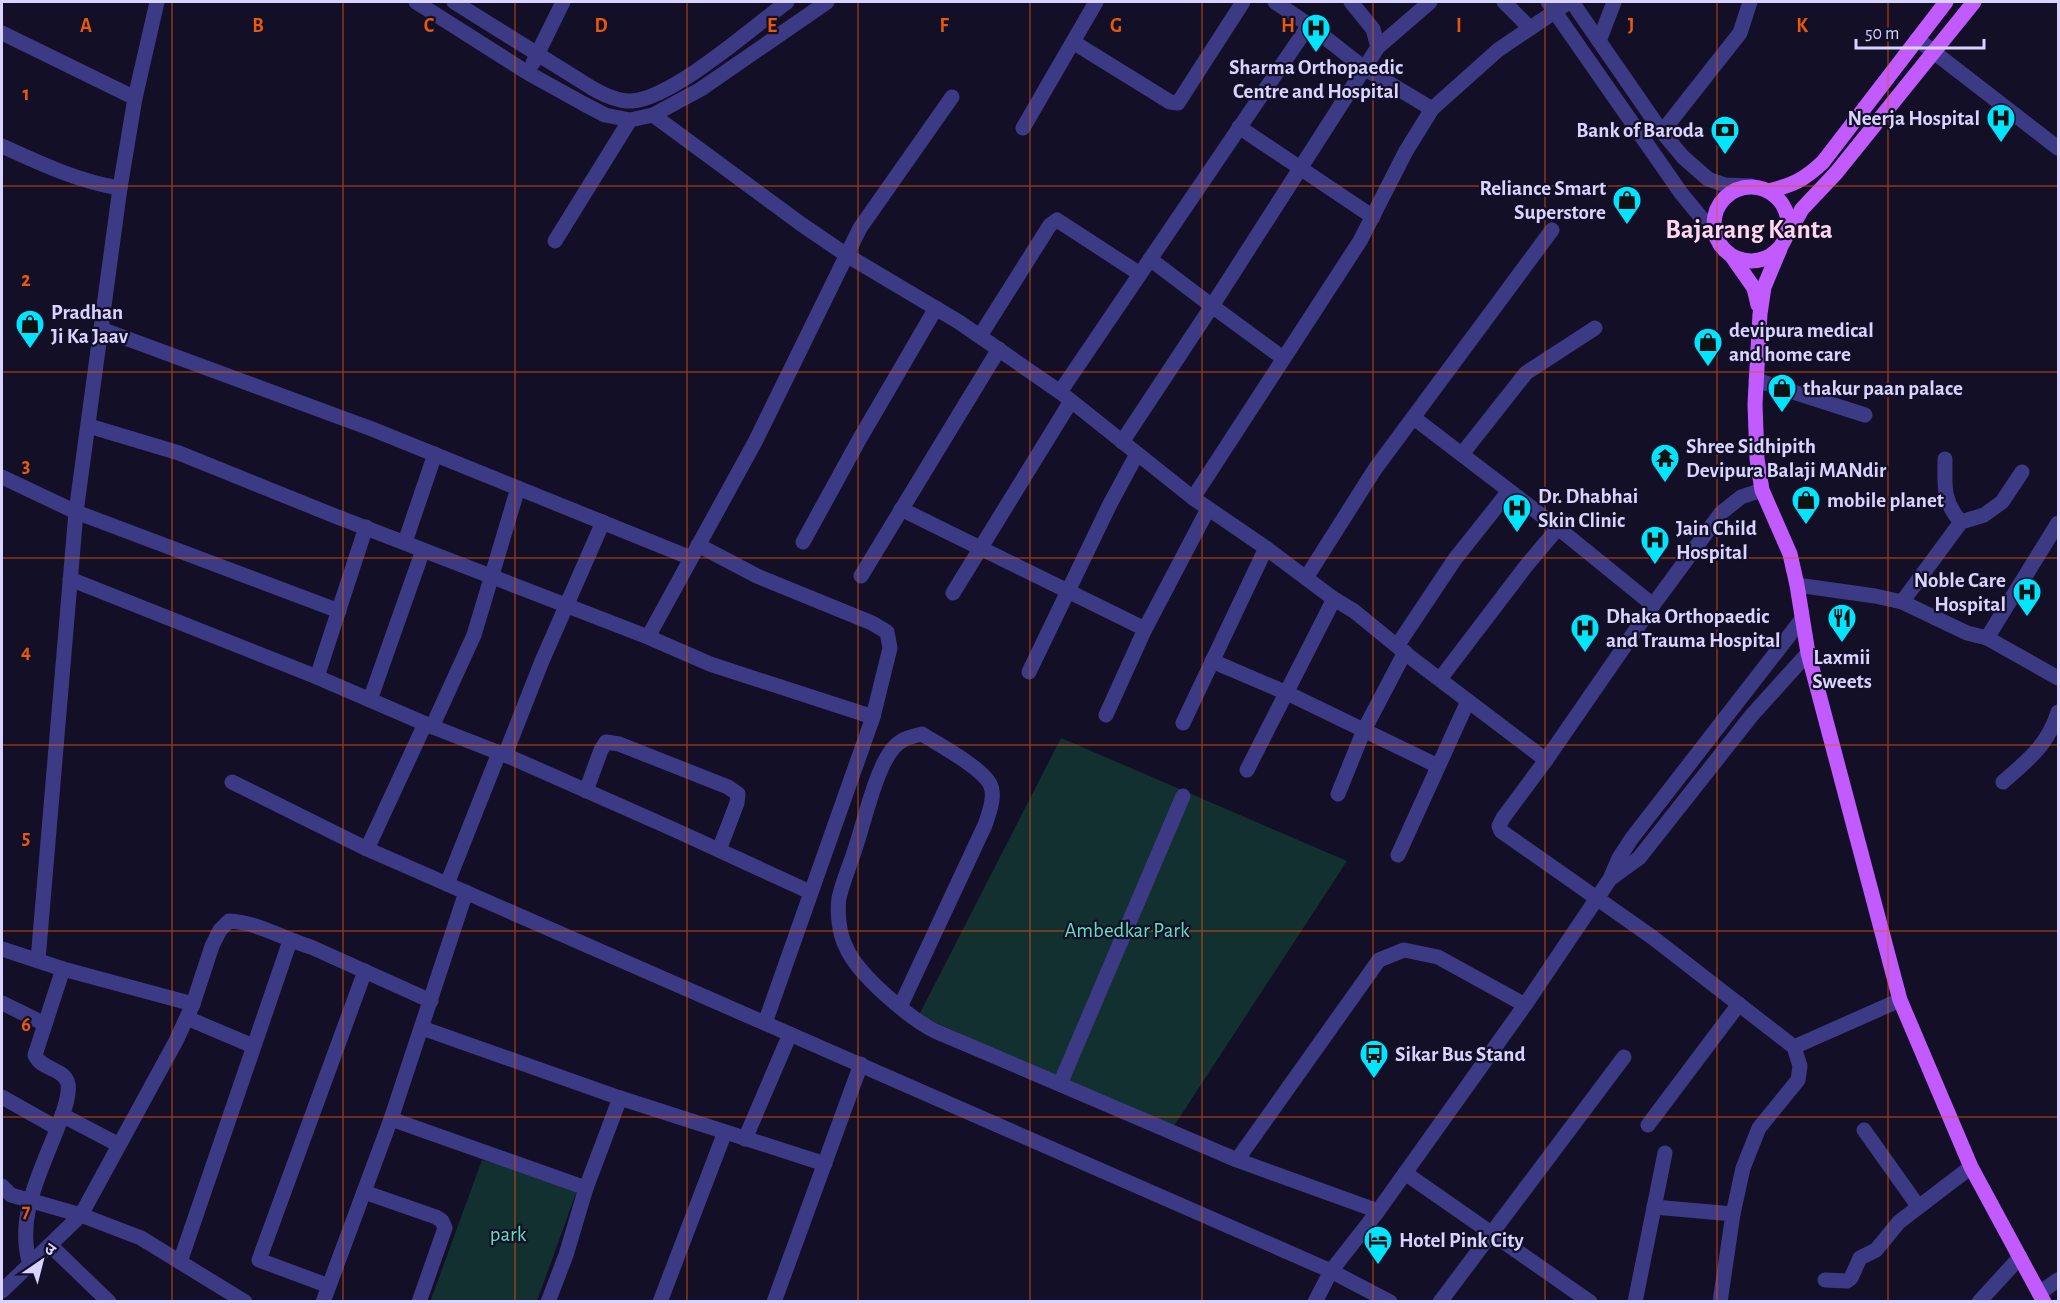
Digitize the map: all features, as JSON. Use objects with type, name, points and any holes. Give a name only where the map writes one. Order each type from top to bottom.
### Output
[{"type":"main road","points":[[1760,314],[1754,288],[1733,258],[1720,247],[1713,232],[1714,215],[1722,200],[1735,190],[1752,186],[1768,190],[1789,186],[1807,177],[1823,162],[1946,2]]},
{"type":"main road","points":[[1974,2],[1836,173],[1802,209],[1780,249],[1764,287],[1760,314],[1756,380],[1757,459],[1762,490],[1790,554],[1808,653],[1900,1000],[1971,1167],[2042,1297]]},
{"type":"main road","points":[[1768,190],[1781,201],[1788,217],[1788,234]]},
{"type":"main road","points":[[1733,258],[1750,262],[1767,259],[1780,249]]},
{"type":"street","points":[[38,960],[76,512],[120,188],[135,98],[157,2]]},
{"type":"street","points":[[416,2],[528,73],[605,115],[630,120],[653,115],[701,89],[827,2]]},
{"type":"street","points":[[454,2],[610,98],[630,101],[647,98],[691,74],[787,2]]},
{"type":"street","points":[[528,73],[563,2]]},
{"type":"street","points":[[1023,128],[1096,2]]},
{"type":"street","points":[[1072,42],[1170,102],[1178,103],[1243,2]]},
{"type":"street","points":[[1275,2],[1364,68],[1432,109]]},
{"type":"street","points":[[1351,2],[1373,29],[1378,47]]},
{"type":"street","points":[[1122,442],[1378,47],[1430,2]]},
{"type":"street","points":[[1504,2],[1530,28]]},
{"type":"street","points":[[1193,498],[1360,241],[1406,151],[1432,109],[1481,64],[1530,28],[1551,6],[1570,2],[1662,132],[1683,157],[1708,179],[1725,185],[1752,186]]},
{"type":"street","points":[[1599,41],[1614,2]]},
{"type":"street","points":[[1662,132],[1740,33],[1749,2]]},
{"type":"street","points":[[1551,6],[1674,184],[1713,232]]},
{"type":"street","points":[[953,593],[1065,397],[1140,274],[1309,25]]},
{"type":"street","points":[[2,33],[135,98]]},
{"type":"street","points":[[1917,39],[2058,148]]},
{"type":"street","points":[[691,74],[701,89]]},
{"type":"street","points":[[648,637],[755,442],[870,212],[952,97]]},
{"type":"street","points":[[653,115],[848,256],[936,308],[999,349],[1065,397],[1193,498],[1354,611],[1546,760]]},
{"type":"street","points":[[555,241],[630,120]]},
{"type":"street","points":[[1239,127],[1372,217]]},
{"type":"street","points":[[2,146],[73,175],[106,186],[120,188]]},
{"type":"street","points":[[980,336],[1050,225],[1057,220],[1140,274]]},
{"type":"street","points":[[1306,578],[1375,469],[1551,230]]},
{"type":"street","points":[[1150,259],[1283,358]]},
{"type":"street","points":[[804,542],[859,440],[936,308]]},
{"type":"street","points":[[1462,454],[1526,373],[1595,328]]},
{"type":"street","points":[[101,329],[372,429],[603,522],[695,551],[887,632],[890,648],[873,717],[765,1023]]},
{"type":"street","points":[[861,576],[999,349]]},
{"type":"street","points":[[1756,380],[1865,415]]},
{"type":"street","points":[[1414,418],[1558,528],[1653,605]]},
{"type":"street","points":[[89,426],[179,453],[729,670],[873,717]]},
{"type":"street","points":[[405,542],[435,454]]},
{"type":"street","points":[[1029,672],[1067,591],[1137,454]]},
{"type":"street","points":[[1945,459],[1945,496],[1952,512],[1961,522]]},
{"type":"street","points":[[1902,602],[1961,522],[1984,515],[2002,502],[2022,472]]},
{"type":"street","points":[[2,477],[76,512],[339,611]]},
{"type":"street","points":[[367,849],[474,635],[519,488]]},
{"type":"street","points":[[1720,1302],[1733,1214],[1743,1168],[1759,1128],[1798,1080],[1800,1065],[1794,1047],[1652,937],[1506,835],[1499,826],[1653,605],[1721,513],[1741,497],[1762,490]]},
{"type":"street","points":[[1338,794],[1401,649],[1455,559],[1509,491]]},
{"type":"street","points":[[1106,715],[1145,629],[1208,508]]},
{"type":"street","points":[[901,509],[1145,629]]},
{"type":"street","points":[[447,884],[603,522]]},
{"type":"street","points":[[1987,638],[2058,523]]},
{"type":"street","points":[[317,677],[366,527]]},
{"type":"street","points":[[1440,679],[1526,566],[1558,528]]},
{"type":"street","points":[[1183,723],[1266,548]]},
{"type":"street","points":[[370,700],[423,550]]},
{"type":"street","points":[[70,579],[317,677],[429,726],[502,754],[810,892]]},
{"type":"street","points":[[1797,585],[1902,602],[1967,633],[1987,638],[2058,678]]},
{"type":"street","points":[[1247,770],[1334,599]]},
{"type":"street","points":[[1315,1302],[1331,1271],[1378,1211],[1525,1005],[1610,879],[1619,858],[1632,838],[1802,619]]},
{"type":"street","points":[[1610,879],[1639,858],[1752,715],[1808,653]]},
{"type":"street","points":[[1212,661],[1287,693],[1438,766]]},
{"type":"street","points":[[1398,855],[1468,700]]},
{"type":"street","points":[[2003,782],[2039,750],[2054,727],[2058,712]]},
{"type":"street","points":[[900,1007],[986,825],[992,804],[991,785],[979,771],[922,734],[903,738],[891,752],[879,776],[839,899],[839,922],[846,948],[862,971],[900,1007],[923,1025],[1237,1160],[1378,1211]]},
{"type":"street","points":[[586,790],[606,742],[620,744],[728,787],[738,794],[720,850]]},
{"type":"street","points":[[232,782],[367,849],[1331,1271],[1390,1302]]},
{"type":"street","points":[[1060,1084],[1183,796]]},
{"type":"street","points":[[323,1302],[391,1119],[466,892]]},
{"type":"street","points":[[6,1302],[6,1288],[81,1215],[190,1011],[212,946],[220,930],[229,921],[245,922],[290,941],[311,947],[431,1001]]},
{"type":"street","points":[[180,1262],[290,941]]},
{"type":"street","points":[[2,949],[190,1011],[253,1046]]},
{"type":"street","points":[[1237,1160],[1379,960],[1404,950],[1438,957],[1525,1005]]},
{"type":"street","points":[[30,1265],[25,1248],[29,1201],[60,1121],[69,1089],[68,1081],[63,1074],[37,1060],[35,1055],[63,969]]},
{"type":"street","points":[[329,1286],[259,1260],[365,971]]},
{"type":"street","points":[[1794,1047],[1900,1000]]},
{"type":"street","points":[[2,1003],[45,1024]]},
{"type":"street","points":[[1648,1125],[1739,1004]]},
{"type":"street","points":[[422,1028],[620,1098],[825,1164]]},
{"type":"street","points":[[745,1139],[790,1034]]},
{"type":"street","points":[[1440,1302],[1624,1057]]},
{"type":"street","points":[[774,1302],[861,1064]]},
{"type":"street","points":[[2,1097],[119,1145]]},
{"type":"street","points":[[548,1302],[566,1255],[586,1188],[620,1098]]},
{"type":"street","points":[[391,1119],[586,1188]]},
{"type":"street","points":[[1864,1130],[1918,1206]]},
{"type":"street","points":[[660,1302],[725,1132]]},
{"type":"street","points":[[1635,1302],[1665,1153]]},
{"type":"street","points":[[1825,1280],[1847,1281],[1851,1278],[1860,1258],[1876,1250],[1899,1222],[1971,1167]]},
{"type":"street","points":[[1405,1173],[1590,1302]]},
{"type":"street","points":[[2,1186],[11,1195],[81,1215],[141,1238],[245,1302]]},
{"type":"street","points":[[364,1192],[442,1221],[445,1228],[423,1301]]},
{"type":"street","points":[[1654,1207],[1733,1214]]},
{"type":"street","points":[[50,1245],[110,1302]]},
{"type":"street","points":[[1980,1302],[2020,1257]]},
{"type":"street","points":[[2042,1297],[2058,1280]]},
{"type":"green space","name":"Ambedkar Park","points":[[1061,738],[1347,861],[1172,1129],[919,1015]]},
{"type":"green space","name":"park","points":[[482,1160],[579,1185],[537,1301],[430,1302]]},
{"type":"place","name":"Sharma Orthopaedic Centre and Hospital","points":[[1316,54]]},
{"type":"place","name":"Neerja Hospital","points":[[2001,144]]},
{"type":"place","name":"Bank of Baroda","points":[[1725,156]]},
{"type":"place","name":"Reliance Smart Superstore","points":[[1627,226]]},
{"type":"place","name":"Pradhan Ji Ka Jaav","points":[[30,350]]},
{"type":"place","name":"devipura medical and home care","points":[[1708,368]]},
{"type":"place","name":"thakur paan palace","points":[[1782,414]]},
{"type":"place","name":"Shree Sidhipith Devipura Balaji MANdir","points":[[1665,484]]},
{"type":"place","name":"mobile planet","points":[[1806,526]]},
{"type":"place","name":"Dr. Dhabhai Skin Clinic","points":[[1517,534]]},
{"type":"place","name":"Jain Child Hospital","points":[[1655,566]]},
{"type":"place","name":"Noble Care Hospital","points":[[2027,618]]},
{"type":"place","name":"Laxmii Sweets","points":[[1842,644]]},
{"type":"place","name":"Dhaka Orthopaedic and Trauma Hospital","points":[[1585,654]]},
{"type":"place","name":"Sikar Bus Stand","points":[[1374,1080]]},
{"type":"place","name":"Hotel Pink City","points":[[1378,1266]]},
{"type":"district","name":"Bajarang Kanta","points":[[1749,229]]}]
